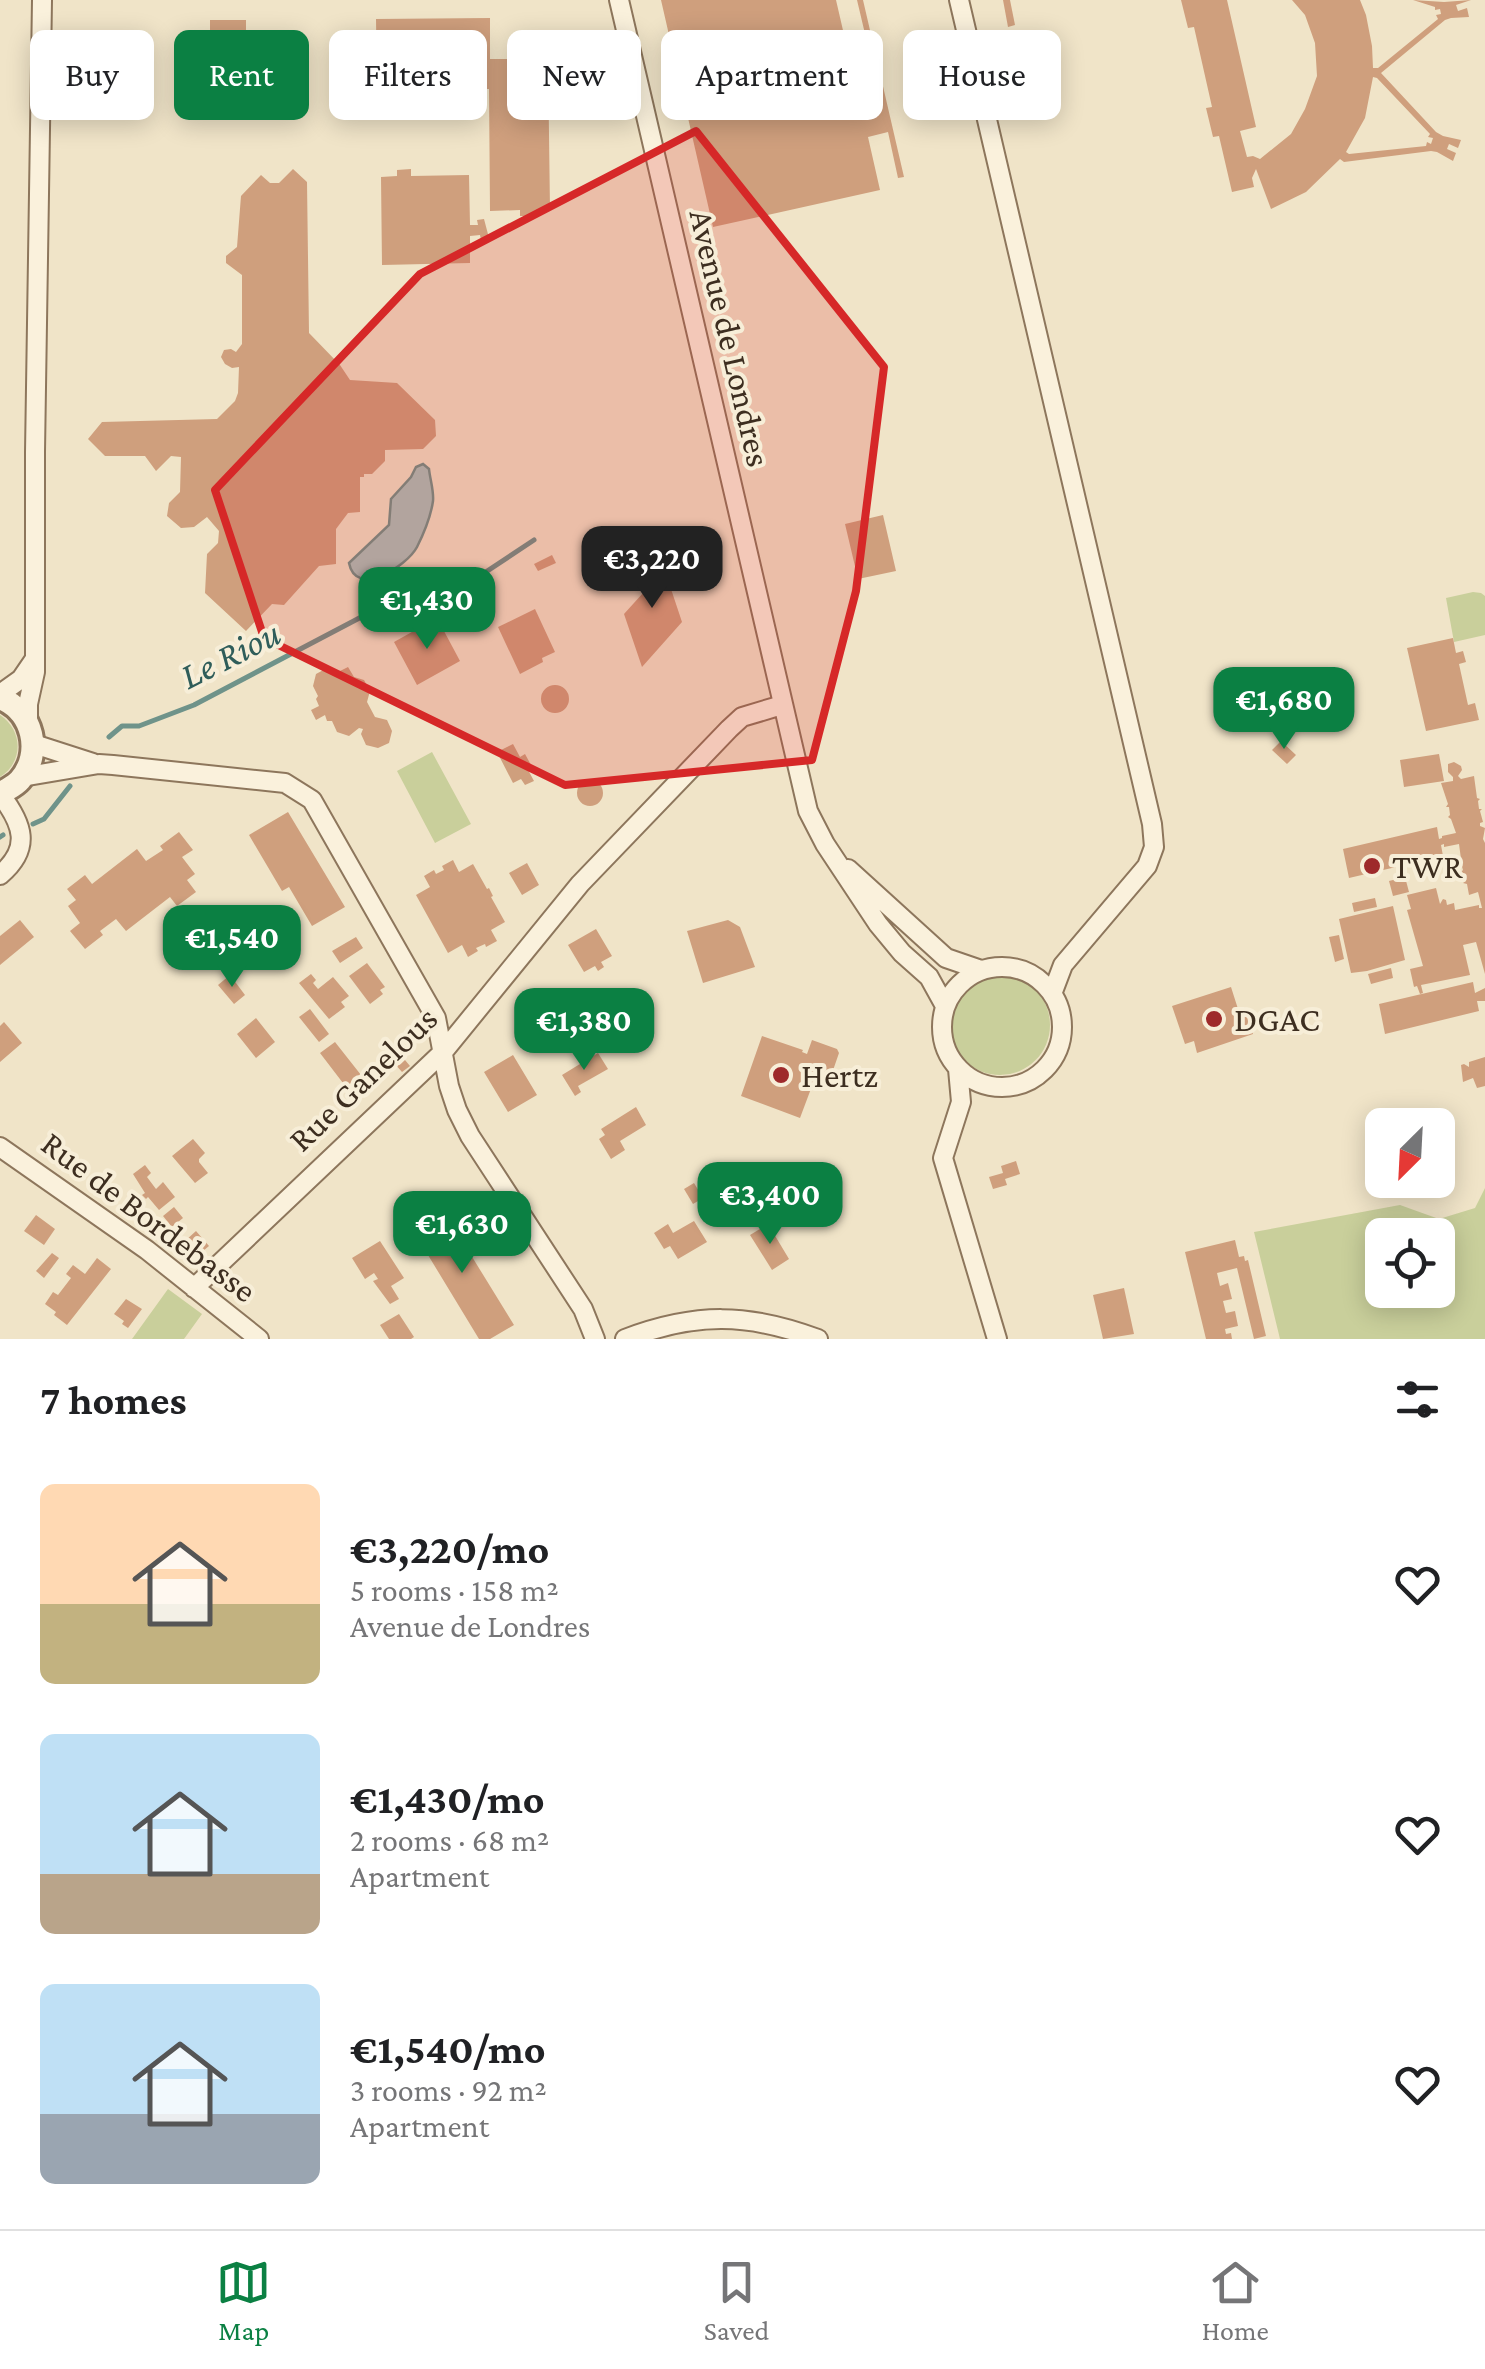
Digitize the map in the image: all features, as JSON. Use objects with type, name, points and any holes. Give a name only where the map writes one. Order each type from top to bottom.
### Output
[{"type":"street","points":[[0,875],[17,859],[21,837],[15,816],[0,794],[15,785],[31,762],[28,704],[34,672],[42,0]]},
{"type":"street","name":"Avenue de Londres","points":[[619,0],[808,811],[824,844],[878,924],[929,978],[945,1006]]},
{"type":"street","points":[[959,0],[1152,824],[1154,847],[1147,866],[1063,964],[1052,994]]},
{"type":"street","points":[[970,0],[1027,251],[1023,275]]},
{"type":"street","points":[[34,660],[22,679],[0,696],[16,706],[30,733],[98,764]]},
{"type":"street","name":"Rue Ganelous","points":[[194,1288],[443,1052],[580,884],[742,717],[782,705]]},
{"type":"street","points":[[22,777],[98,764],[285,783],[312,800],[436,1018],[449,1086],[470,1136],[583,1310],[596,1339]]},
{"type":"street","name":"Avenue de Londres","points":[[836,859],[946,958],[981,970]]},
{"type":"street","points":[[1004,966],[1021,969],[1036,976],[1052,994],[1062,1020],[1062,1038],[1044,1070],[1028,1081],[1010,1087],[973,1080],[947,1053],[942,1036],[945,1006],[957,986],[970,975],[1004,966]]},
{"type":"street","points":[[958,1068],[961,1102],[943,1158],[997,1339]]},
{"type":"street","points":[[961,1102],[991,1086]]},
{"type":"street","name":"Rue de Bordebasse","points":[[0,1147],[146,1250],[258,1339]]},
{"type":"street","points":[[626,1339],[684,1322],[728,1318],[772,1324],[818,1339]]},
{"type":"highlighted area","points":[[696,131],[884,367],[856,591],[812,760],[565,785],[264,638],[215,490],[420,274]]},
{"type":"green space","points":[[1473,592],[1485,596],[1485,635],[1454,642],[1446,598]]},
{"type":"green space","points":[[0,715],[13,729],[18,746],[13,763],[0,777]]},
{"type":"green space","points":[[432,752],[471,824],[435,843],[397,771]]},
{"type":"green space","points":[[1000,975],[1019,979],[1035,990],[1046,1006],[1050,1025],[1046,1044],[1035,1060],[1019,1071],[1000,1075],[981,1071],[965,1060],[954,1044],[950,1025],[954,1006],[965,990],[981,979]]},
{"type":"green space","points":[[1485,1188],[1485,1339],[1280,1339],[1254,1232],[1400,1205],[1436,1218],[1365,1218],[1365,1308],[1455,1308],[1455,1218],[1442,1218],[1475,1208]]},
{"type":"green space","points":[[168,1289],[202,1314],[184,1339],[132,1339]]},
{"type":"water","points":[[423,464],[429,469],[433,501],[417,547],[393,570],[371,579],[361,578],[349,563],[389,525],[391,499],[416,467]]},
{"type":"building","points":[[661,0],[836,0],[843,30],[668,30]]},
{"type":"building","points":[[857,0],[863,0],[870,30],[864,30]]},
{"type":"building","points":[[1003,0],[1010,0],[1015,25],[1008,27]]},
{"type":"building","points":[[1181,0],[1227,0],[1256,127],[1240,131],[1247,157],[1260,159],[1291,134],[1317,76],[1315,43],[1305,15],[1292,0],[1360,0],[1372,46],[1373,68],[1378,68],[1441,14],[1440,9],[1413,0],[1471,0],[1456,5],[1458,11],[1467,8],[1469,17],[1445,20],[1381,73],[1436,132],[1461,140],[1458,148],[1449,144],[1447,149],[1456,153],[1453,161],[1431,151],[1344,162],[1340,159],[1306,192],[1271,209],[1256,169],[1254,187],[1232,192],[1219,136],[1213,137],[1206,108],[1212,107],[1194,27],[1188,28]],"holes":[[[1373,77],[1430,134],[1431,144],[1346,152],[1365,118]]]},
{"type":"building","points":[[490,18],[490,59],[507,59],[507,120],[549,120],[550,210],[541,210],[541,216],[520,216],[520,210],[490,211],[487,30],[376,30],[376,19]]},
{"type":"building","points":[[210,20],[246,20],[246,30],[210,30]]},
{"type":"building","points":[[883,86],[904,177],[898,178],[888,132],[868,137],[880,190],[713,227],[688,120],[883,120]]},
{"type":"building","points":[[293,169],[307,182],[309,333],[350,380],[397,383],[435,420],[436,436],[423,449],[385,450],[385,461],[372,474],[360,477],[360,512],[348,513],[336,529],[336,564],[319,566],[284,605],[272,604],[246,631],[205,593],[207,554],[218,543],[219,531],[207,517],[194,527],[181,528],[167,516],[169,503],[180,492],[181,457],[171,456],[156,471],[145,456],[105,456],[88,439],[102,422],[217,419],[235,401],[239,367],[232,368],[221,357],[224,350],[236,352],[242,344],[242,275],[226,263],[226,256],[237,247],[241,196],[261,175],[270,183],[279,183]]},
{"type":"building","points":[[411,169],[411,176],[469,175],[470,225],[478,225],[477,220],[484,219],[489,238],[470,236],[470,263],[382,265],[381,177],[397,176],[397,170]]},
{"type":"building","points":[[883,515],[896,571],[858,579],[845,524]]},
{"type":"building","points":[[552,555],[556,563],[538,571],[534,564]]},
{"type":"building","points":[[661,559],[682,622],[642,667],[624,614],[643,593],[635,568]]},
{"type":"building","points":[[535,609],[555,652],[520,674],[498,627]]},
{"type":"building","points":[[437,618],[460,661],[417,685],[394,642]]},
{"type":"building","points":[[1453,638],[1456,653],[1463,651],[1466,662],[1459,664],[1468,705],[1475,703],[1479,720],[1426,731],[1407,648]]},
{"type":"building","points":[[348,667],[354,677],[364,680],[370,691],[367,702],[375,717],[387,720],[392,731],[389,743],[378,748],[366,745],[363,729],[349,736],[337,732],[325,715],[316,720],[311,710],[319,706],[313,686],[316,674],[327,668],[338,672]]},
{"type":"building","points":[[555,685],[565,689],[569,699],[565,709],[555,713],[545,709],[541,699],[545,689]]},
{"type":"building","points":[[1346,694],[1354,709],[1329,722],[1321,707]]},
{"type":"building","points":[[1281,741],[1296,755],[1287,764],[1272,750]]},
{"type":"building","points":[[513,744],[520,757],[525,754],[531,765],[527,768],[534,781],[525,785],[521,779],[513,783],[497,752]]},
{"type":"building","points":[[1439,754],[1444,781],[1404,787],[1400,760]]},
{"type":"building","name":"TWR","points":[[1448,764],[1461,766],[1461,779],[1474,776],[1482,809],[1480,826],[1485,828],[1485,974],[1476,942],[1463,945],[1470,975],[1421,985],[1420,994],[1410,969],[1423,966],[1407,910],[1411,909],[1407,895],[1436,888],[1440,904],[1443,899],[1447,905],[1454,903],[1455,910],[1479,905],[1482,908],[1478,892],[1469,895],[1467,884],[1463,883],[1466,881],[1458,861],[1459,844],[1441,845],[1443,856],[1349,878],[1343,849],[1437,827],[1439,839],[1456,833],[1448,817],[1441,783],[1453,781]]},
{"type":"building","points":[[590,780],[599,784],[603,793],[599,802],[590,806],[581,802],[577,793],[581,784]]},
{"type":"building","points":[[288,812],[345,907],[312,926],[289,887],[282,891],[249,835]]},
{"type":"building","points":[[179,832],[193,850],[182,857],[195,874],[187,880],[196,892],[177,906],[170,897],[126,931],[116,919],[85,949],[70,931],[80,923],[68,906],[76,900],[67,889],[85,875],[92,884],[137,849],[146,861]]},
{"type":"building","points":[[453,860],[459,872],[473,864],[505,922],[491,930],[497,941],[476,948],[478,951],[468,957],[462,945],[448,953],[416,895],[430,887],[424,876],[444,870],[442,866]]},
{"type":"building","points":[[527,863],[539,885],[522,895],[509,873]]},
{"type":"building","points":[[1405,877],[1409,892],[1393,896],[1389,881]]},
{"type":"building","points":[[1375,898],[1377,907],[1354,912],[1352,903]]},
{"type":"building","points":[[1393,906],[1405,960],[1351,973],[1339,919]]},
{"type":"building","points":[[20,920],[34,937],[0,965],[0,936]]},
{"type":"building","points":[[728,920],[740,927],[755,967],[703,983],[687,931]]},
{"type":"building","points":[[596,929],[612,956],[601,962],[604,967],[598,971],[595,966],[584,972],[568,945]]},
{"type":"building","points":[[1339,935],[1344,959],[1335,962],[1329,937]]},
{"type":"building","points":[[356,937],[363,948],[340,963],[332,951]]},
{"type":"building","points":[[367,963],[385,987],[380,990],[383,994],[370,1004],[349,976]]},
{"type":"building","points":[[1391,968],[1393,978],[1371,984],[1368,974]]},
{"type":"building","points":[[311,974],[318,989],[333,977],[349,996],[341,1002],[345,1007],[329,1019],[299,983]]},
{"type":"building","points":[[230,975],[245,995],[234,1004],[218,985]]},
{"type":"building","name":"TWR","points":[[1473,982],[1475,993],[1485,988],[1485,1001],[1477,1001],[1479,1011],[1385,1034],[1379,1004]]},
{"type":"building","points":[[1231,987],[1238,1009],[1245,1007],[1253,1034],[1197,1053],[1194,1041],[1185,1044],[1172,1006]]},
{"type":"building","points":[[558,998],[575,1025],[550,1041],[533,1014]]},
{"type":"building","points":[[310,1009],[329,1034],[319,1042],[299,1017]]},
{"type":"building","points":[[256,1018],[275,1042],[256,1058],[237,1034]]},
{"type":"building","points":[[4,1022],[22,1043],[0,1062],[0,1026]]},
{"type":"building","name":"Hertz","points":[[762,1036],[807,1054],[812,1040],[839,1053],[830,1079],[815,1074],[813,1077],[800,1118],[741,1096]]},
{"type":"building","points":[[335,1042],[361,1075],[346,1087],[320,1053]]},
{"type":"building","points":[[395,1048],[410,1066],[402,1072],[387,1055]]},
{"type":"building","points":[[598,1053],[608,1069],[578,1086],[581,1092],[575,1096],[562,1075]]},
{"type":"building","points":[[513,1055],[537,1095],[508,1112],[484,1072]]},
{"type":"building","points":[[1485,1057],[1485,1086],[1477,1088],[1473,1078],[1463,1082],[1461,1065],[1469,1067],[1469,1062]]},
{"type":"building","points":[[636,1107],[646,1125],[620,1141],[625,1150],[611,1159],[599,1139],[605,1135],[601,1129]]},
{"type":"building","points":[[193,1139],[205,1153],[199,1162],[208,1173],[195,1183],[172,1156]]},
{"type":"building","points":[[1016,1161],[1020,1174],[1005,1179],[1007,1185],[993,1189],[989,1177],[1003,1173],[1001,1166]]},
{"type":"building","points":[[145,1165],[151,1173],[147,1177],[156,1189],[163,1182],[175,1197],[159,1210],[142,1195],[145,1193],[133,1174]]},
{"type":"building","points":[[694,1183],[703,1198],[693,1204],[684,1189]]},
{"type":"building","points":[[174,1207],[183,1218],[172,1227],[163,1216]]},
{"type":"building","points":[[442,1208],[514,1325],[490,1339],[479,1339],[411,1227]]},
{"type":"building","points":[[36,1215],[55,1229],[44,1245],[24,1231]]},
{"type":"building","points":[[694,1221],[707,1242],[678,1259],[670,1246],[664,1249],[654,1233],[668,1224],[673,1233]]},
{"type":"building","points":[[768,1224],[789,1259],[772,1270],[750,1235]]},
{"type":"building","points":[[196,1231],[209,1246],[197,1256],[185,1241]]},
{"type":"building","points":[[1235,1240],[1239,1257],[1248,1260],[1266,1336],[1254,1339],[1237,1268],[1217,1273],[1220,1286],[1228,1283],[1232,1299],[1223,1301],[1226,1313],[1235,1311],[1238,1326],[1225,1329],[1232,1339],[1206,1339],[1185,1252]]},
{"type":"building","points":[[380,1241],[404,1278],[391,1286],[399,1299],[390,1304],[373,1281],[378,1279],[374,1273],[365,1279],[352,1258]]},
{"type":"building","points":[[52,1253],[59,1258],[44,1278],[36,1271]]},
{"type":"building","points":[[97,1258],[111,1269],[67,1325],[45,1304],[71,1278],[66,1274],[73,1265],[85,1274]]},
{"type":"building","points":[[1124,1288],[1134,1334],[1103,1339],[1093,1295]]},
{"type":"building","points":[[126,1299],[142,1309],[128,1328],[114,1314]]},
{"type":"building","points":[[399,1314],[414,1337],[411,1339],[389,1339],[380,1325]]},
{"type":"waterway","name":"Le Riou","points":[[109,737],[122,726],[139,726],[194,705],[367,614],[411,598],[460,589],[534,540]]},
{"type":"waterway","name":"Le Riou","points":[[33,824],[44,819],[70,786]]},
{"type":"place","name":"TWR","points":[[1372,866]]},
{"type":"place","name":"DGAC","points":[[1214,1019]]},
{"type":"place","name":"Hertz","points":[[781,1075]]}]
